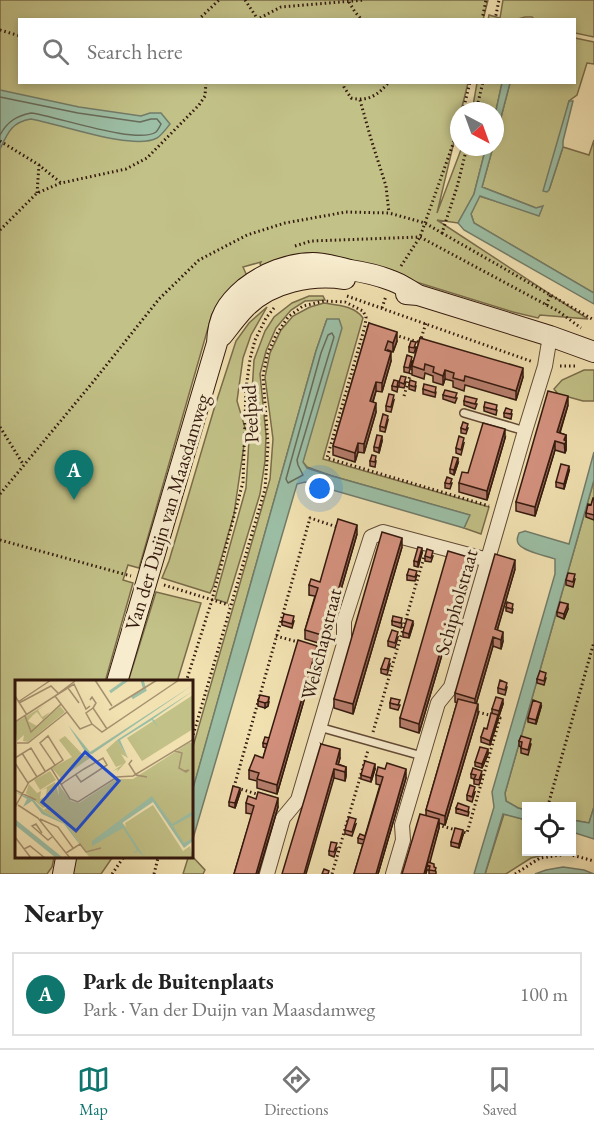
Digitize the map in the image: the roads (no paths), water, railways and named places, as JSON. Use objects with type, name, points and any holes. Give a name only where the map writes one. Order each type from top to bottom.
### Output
[{"type":"street","name":"Van der Duijn van Maasdamweg","points":[[118,680],[217,343],[220,320],[228,305],[254,281],[275,270],[296,264],[315,263],[363,272],[387,293],[418,295],[550,336],[589,359]]},
{"type":"street","name":"Schipholstraat","points":[[393,874],[403,840],[402,825],[422,756],[438,704],[451,687],[545,366],[550,336]]},
{"type":"street","name":"Welschapstraat","points":[[267,874],[283,818],[298,800],[344,644],[344,621],[371,537],[383,532],[488,560]]},
{"type":"lane","points":[[464,413],[525,431]]},
{"type":"lane","points":[[319,727],[422,756]]},
{"type":"water","points":[[502,84],[510,84],[504,106],[504,102],[498,102]]},
{"type":"water","points":[[0,90],[79,107],[141,116],[161,113],[170,124],[157,138],[131,141],[31,119],[15,125],[0,149]]},
{"type":"water","points":[[569,101],[573,101],[563,147],[549,190],[543,191]]},
{"type":"water","points":[[484,156],[491,156],[482,187],[536,208],[543,206],[539,216],[480,196],[471,214],[474,223],[594,293],[594,304],[464,230],[458,223],[474,194]]},
{"type":"water","points":[[327,319],[339,319],[342,328],[303,462],[307,468],[470,515],[464,528],[305,482],[297,484],[194,835],[194,785]]},
{"type":"water","points":[[594,452],[594,480],[505,793],[506,801],[522,809],[522,819],[503,814],[485,874],[474,874],[494,807],[492,792],[555,574],[555,559],[520,546],[517,538],[519,533],[525,531],[569,544]]},
{"type":"water","points":[[594,807],[594,839],[576,833],[576,821],[589,823]]},
{"type":"water","points":[[563,867],[584,870],[594,874],[535,874]]},
{"type":"place","name":"Park de Buitenplaats","points":[[74,500]]}]
